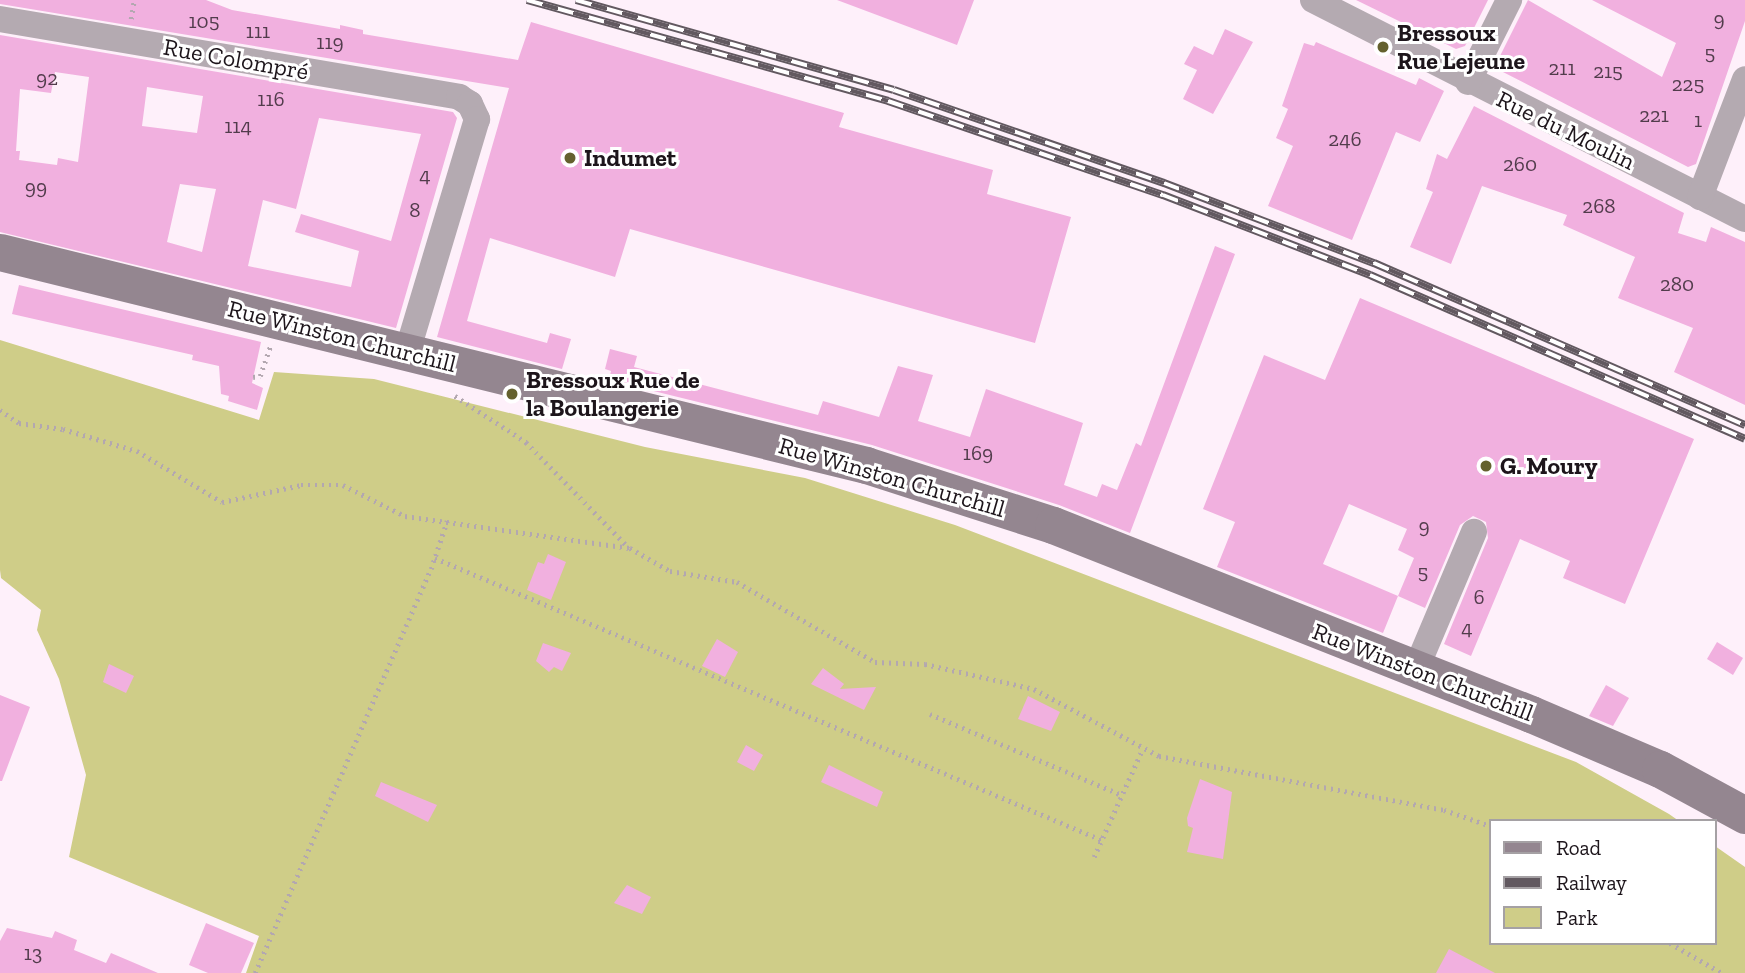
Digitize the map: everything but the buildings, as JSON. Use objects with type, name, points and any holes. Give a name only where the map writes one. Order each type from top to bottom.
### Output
[{"type":"main road","name":"Rue Winston Churchill","points":[[0,252],[866,465],[1053,524],[1660,769],[1745,815]]},
{"type":"street","name":"Rue du Moulin","points":[[1314,0],[1468,82],[1745,219]]},
{"type":"street","points":[[1468,82],[1509,0]]},
{"type":"street","name":"Rue Colompré","points":[[0,19],[459,97],[470,104],[477,119],[407,353]]},
{"type":"street","points":[[1700,197],[1745,79]]},
{"type":"street","points":[[1416,669],[1475,532]]},
{"type":"path","points":[[253,377],[260,376],[271,344]]},
{"type":"path","points":[[451,393],[526,442],[630,548],[670,571],[737,582],[875,662],[925,664],[1034,689],[1142,750],[1430,807],[1490,826]]},
{"type":"path","points":[[0,410],[19,423],[63,429],[137,451],[222,502],[301,485],[343,485],[405,516],[630,548]]},
{"type":"path","points":[[255,973],[435,558],[447,521]]},
{"type":"path","points":[[435,558],[1102,840]]},
{"type":"path","points":[[930,714],[1122,795]]},
{"type":"path","points":[[1094,857],[1142,750]]},
{"type":"path","points":[[1673,945],[1722,973]]},
{"type":"green space","points":[[0,340],[259,420],[274,372],[374,379],[645,447],[805,478],[955,525],[1576,762],[1676,819],[1490,819],[1490,945],[1717,945],[1717,847],[1745,867],[1745,973],[246,973],[259,936],[69,857],[86,775],[59,679],[37,630],[41,610],[1,578]]},
{"type":"railway","points":[[527,0],[888,101],[1163,195],[1370,275],[1745,439]]},
{"type":"railway","points":[[576,0],[894,90],[1164,183],[1374,263],[1745,425]]},
{"type":"place","name":"Bressoux Rue Lejeune","points":[[1383,47]]},
{"type":"place","name":"Indumet","points":[[570,158]]},
{"type":"place","name":"Bressoux Rue de la Boulangerie","points":[[512,394]]},
{"type":"place","name":"G. Moury","points":[[1486,466]]}]
